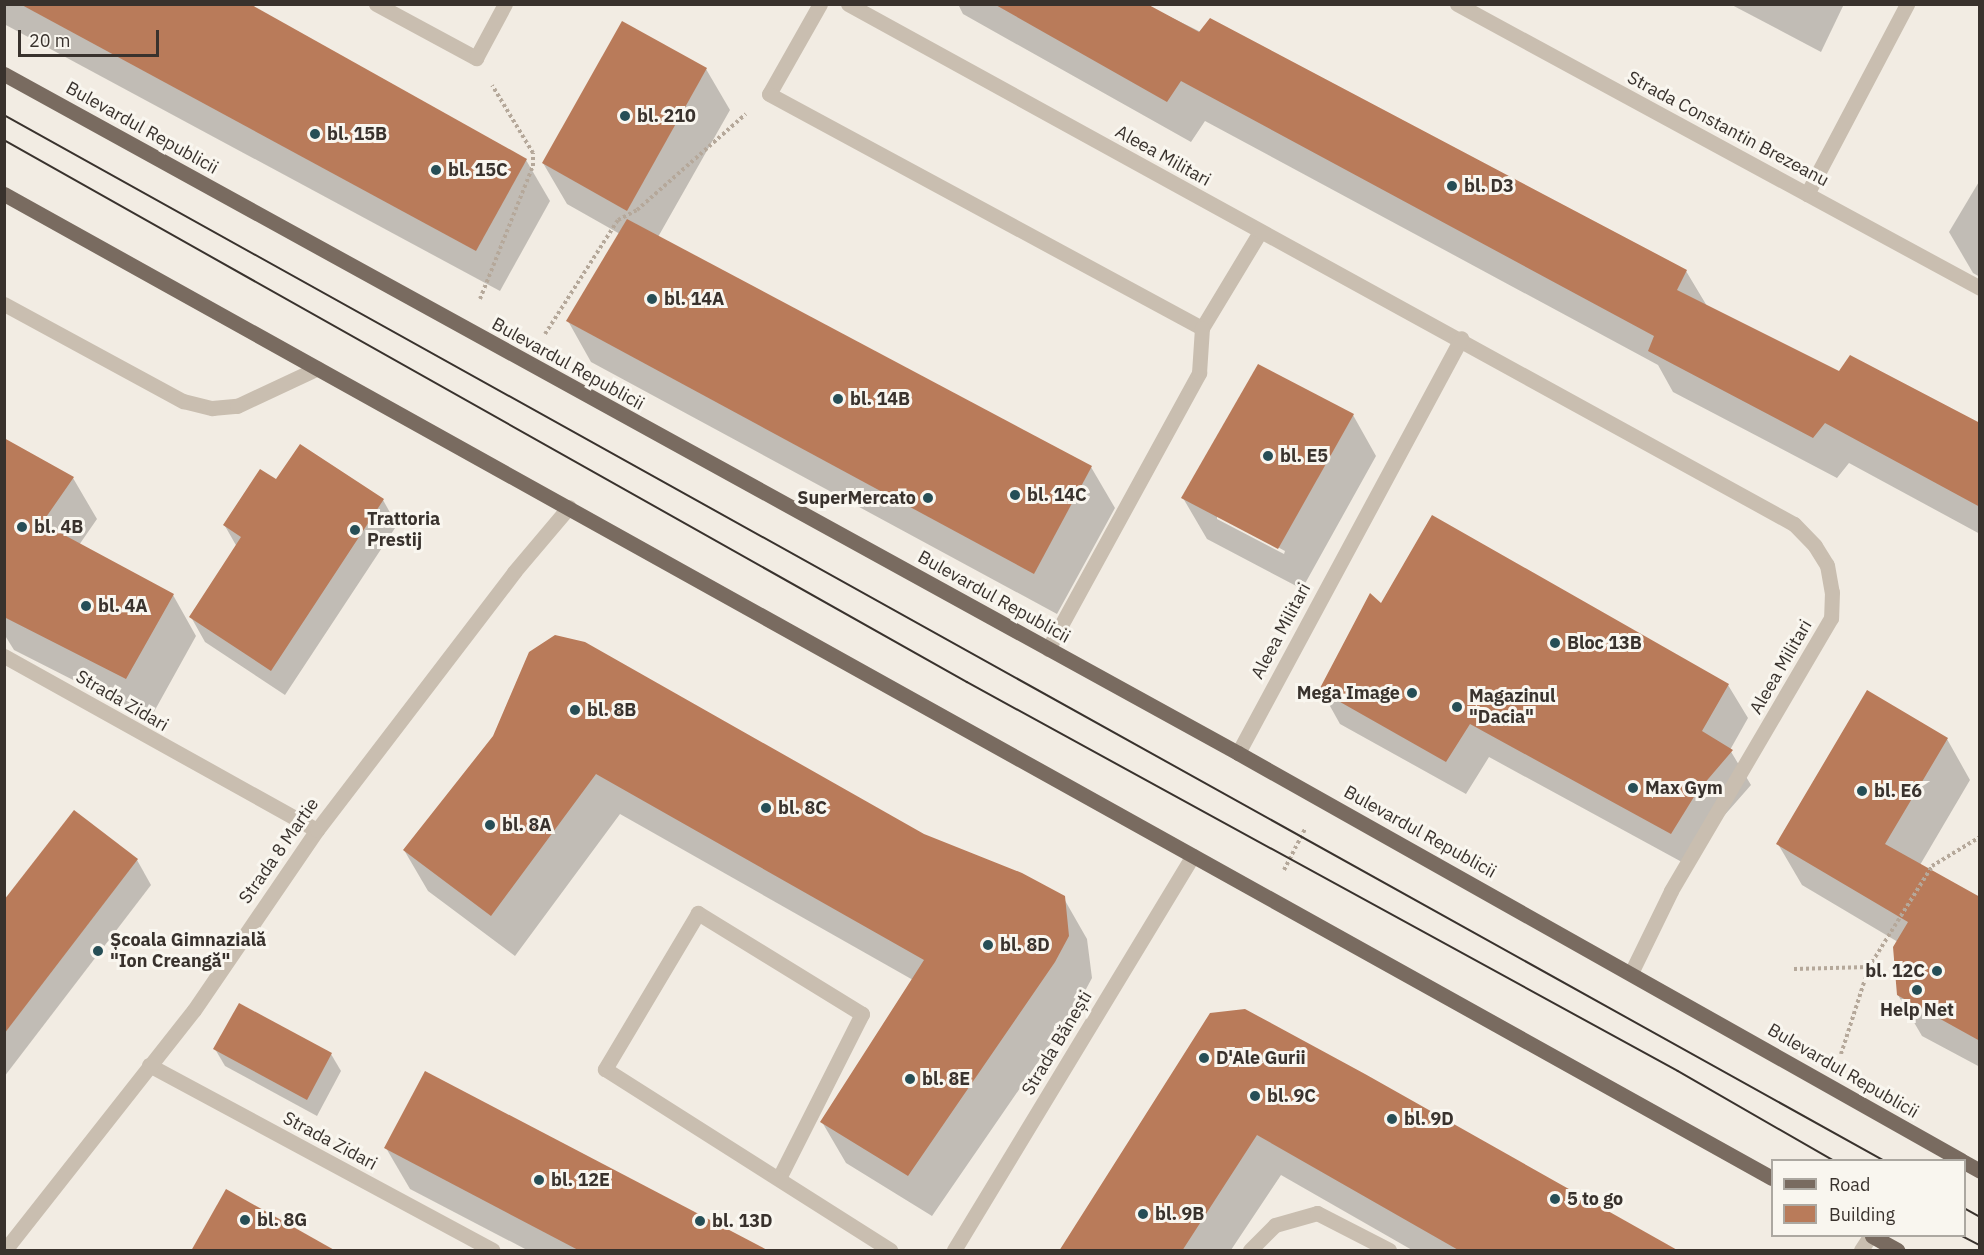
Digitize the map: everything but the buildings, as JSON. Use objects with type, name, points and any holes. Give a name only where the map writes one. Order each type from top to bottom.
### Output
[{"type":"main road","name":"Bulevardul Republicii","points":[[4,74],[1238,753],[1631,972],[1959,1159]]},
{"type":"main road","points":[[4,194],[1771,1177]]},
{"type":"main road","name":"Bulevardul Republicii","points":[[1966,1163],[1980,1171]]},
{"type":"main road","points":[[1873,1237],[1897,1251]]},
{"type":"street","points":[[376,4],[476,58],[505,4]]},
{"type":"street","points":[[820,4],[769,94],[1202,328]]},
{"type":"street","name":"Aleea Militari","points":[[848,4],[1260,232],[1461,338],[1794,524],[1827,565],[1831,618],[1671,891],[1631,972]]},
{"type":"street","name":"Strada Constantin Brezeanu","points":[[1457,4],[1980,288]]},
{"type":"street","points":[[1807,194],[1907,4]]},
{"type":"street","points":[[1048,649],[1199,373],[1202,328],[1260,232]]},
{"type":"street","points":[[4,304],[183,401],[212,408],[237,406],[318,368]]},
{"type":"street","name":"Aleea Militari","points":[[1238,753],[1461,338]]},
{"type":"street","name":"Strada 8 Martie","points":[[5,1251],[194,1010],[317,830],[514,572],[569,507]]},
{"type":"street","name":"Strada Zidari","points":[[4,656],[317,830]]},
{"type":"street","name":"Strada Bănești","points":[[954,1251],[1193,856]]},
{"type":"street","points":[[779,1178],[862,1014],[698,913],[605,1069],[890,1251]]},
{"type":"street","name":"Strada Zidari","points":[[149,1065],[492,1251]]},
{"type":"street","points":[[1250,1251],[1275,1225],[1317,1213],[1389,1251]]},
{"type":"street","points":[[1861,1251],[1870,1237]]},
{"type":"path","points":[[468,330],[533,166],[533,153],[476,58]]},
{"type":"path","points":[[526,363],[618,220],[637,210],[769,94]]},
{"type":"path","points":[[1270,898],[1320,799]]},
{"type":"path","points":[[1838,1064],[1869,967],[1932,866],[1980,837]]},
{"type":"path","points":[[1794,969],[1869,967]]},
{"type":"tram line","points":[[4,115],[1881,1159]]},
{"type":"tram line","points":[[4,140],[967,682],[1678,1071],[1831,1159]]},
{"type":"tram line","points":[[1966,1209],[1980,1217]]},
{"type":"tram line","points":[[1964,1237],[1980,1245]]},
{"type":"place","name":"bl. 210","points":[[625,116]]},
{"type":"place","name":"bl. 15B","points":[[315,134]]},
{"type":"place","name":"bl. 15C","points":[[436,170]]},
{"type":"place","name":"bl. D3","points":[[1452,186]]},
{"type":"place","name":"bl. 14A","points":[[652,299]]},
{"type":"place","name":"bl. 14B","points":[[838,399]]},
{"type":"place","name":"bl. E5","points":[[1268,456]]},
{"type":"place","name":"bl. 14C","points":[[1015,495]]},
{"type":"place","name":"SuperMercato","points":[[928,498]]},
{"type":"place","name":"bl. 4B","points":[[22,527]]},
{"type":"place","name":"Trattoria Prestij","points":[[355,530]]},
{"type":"place","name":"bl. 4A","points":[[86,606]]},
{"type":"place","name":"Bloc 13B","points":[[1555,643]]},
{"type":"place","name":"Mega Image","points":[[1412,693]]},
{"type":"place","name":"Magazinul \"Dacia\"","points":[[1457,707]]},
{"type":"place","name":"bl. 8B","points":[[575,710]]},
{"type":"place","name":"Max Gym","points":[[1633,788]]},
{"type":"place","name":"bl. E6","points":[[1862,791]]},
{"type":"place","name":"bl. 8C","points":[[766,808]]},
{"type":"place","name":"bl. 8A","points":[[490,825]]},
{"type":"place","name":"bl. 8D","points":[[988,945]]},
{"type":"place","name":"Școala Gimnazială \"Ion Creangă\"","points":[[98,951]]},
{"type":"place","name":"bl. 12C","points":[[1937,971]]},
{"type":"place","name":"Help Net","points":[[1917,990]]},
{"type":"place","name":"D'Ale Gurii","points":[[1204,1058]]},
{"type":"place","name":"bl. 8E","points":[[910,1079]]},
{"type":"place","name":"bl. 9C","points":[[1255,1096]]},
{"type":"place","name":"bl. 9D","points":[[1392,1119]]},
{"type":"place","name":"bl. 12E","points":[[539,1180]]},
{"type":"place","name":"5 to go","points":[[1555,1199]]},
{"type":"place","name":"bl. 9B","points":[[1143,1214]]},
{"type":"place","name":"bl. 8G","points":[[245,1220]]},
{"type":"place","name":"bl. 13D","points":[[700,1221]]}]
